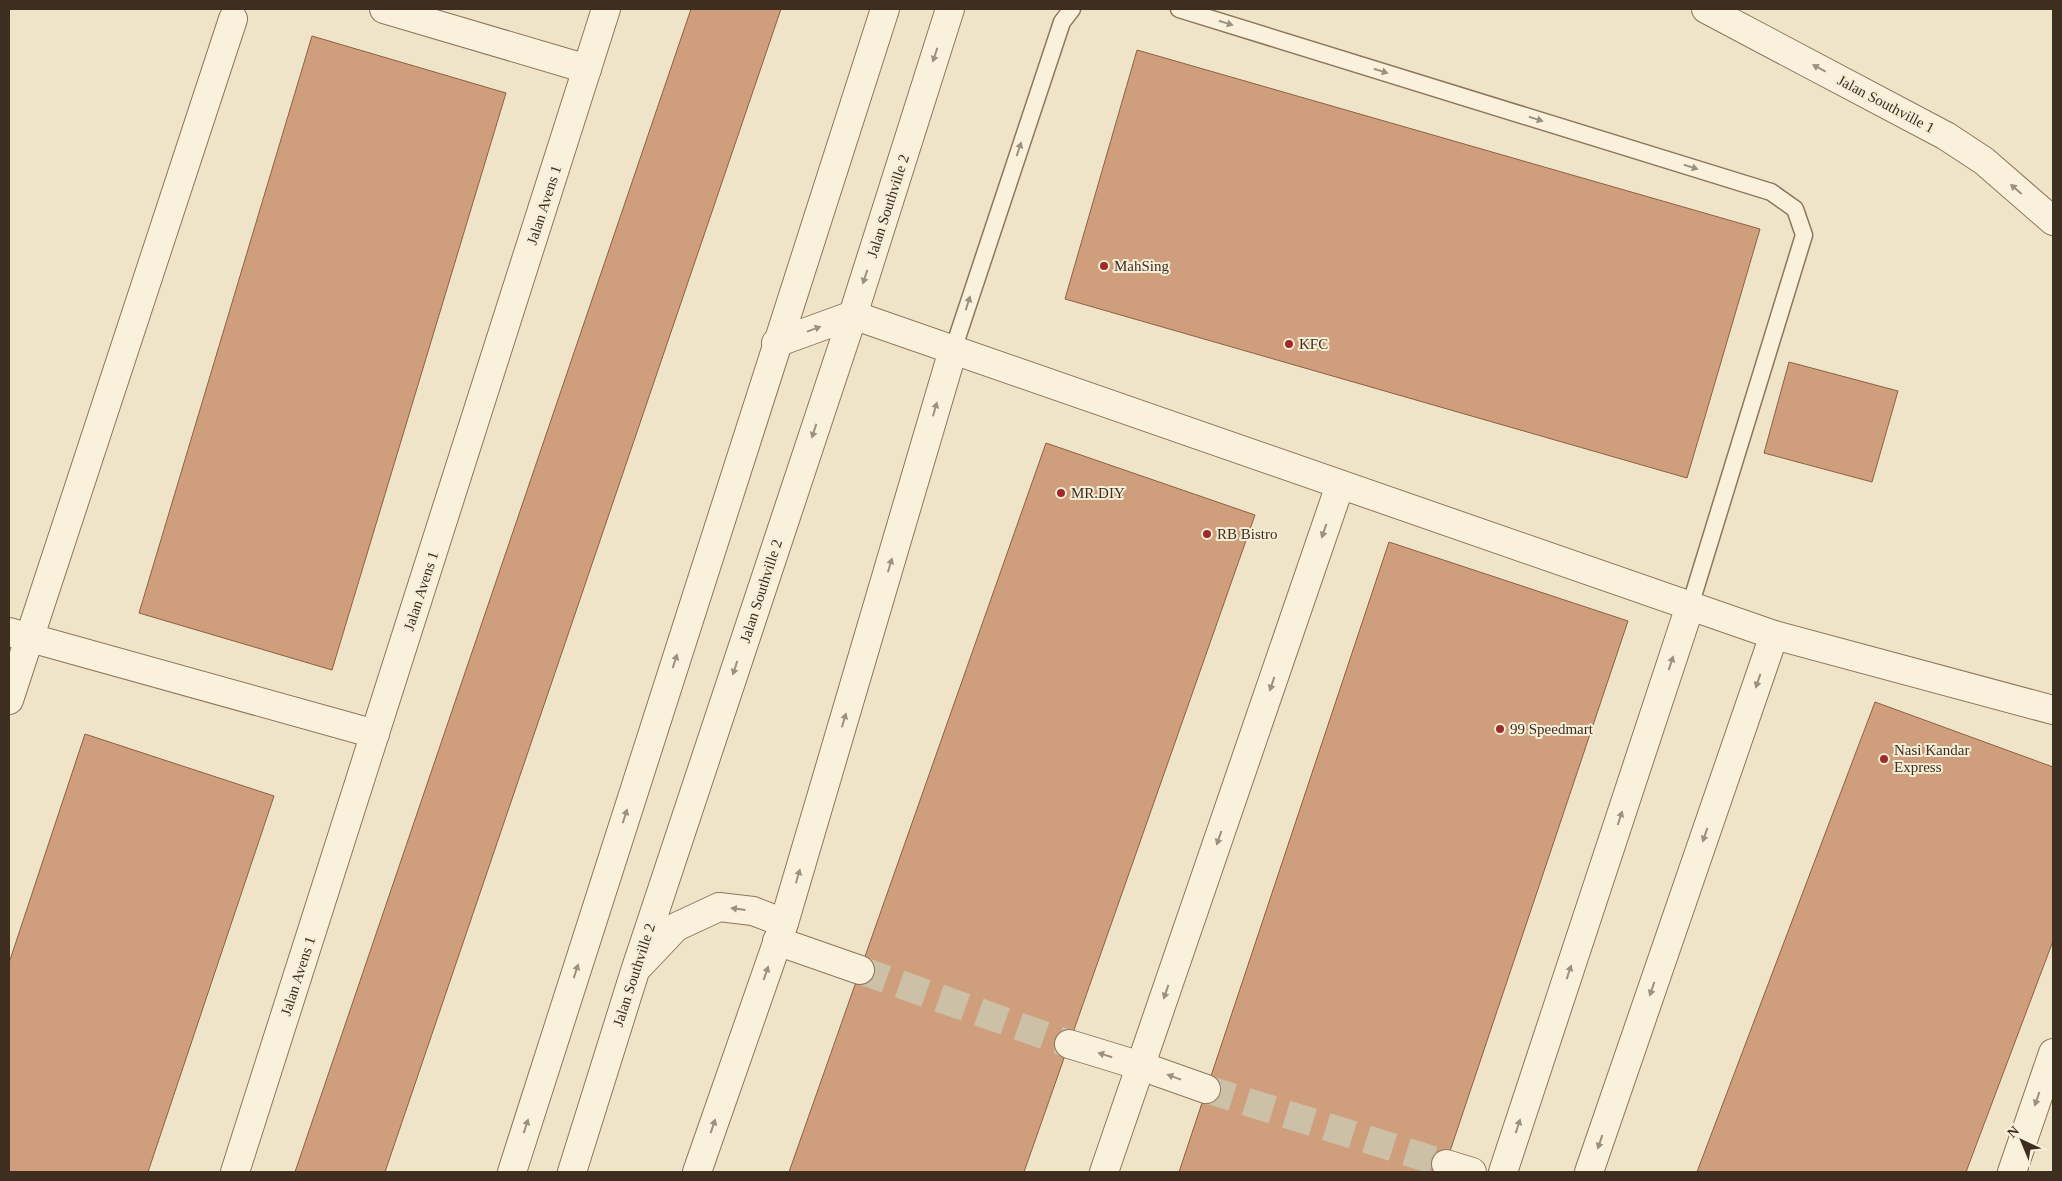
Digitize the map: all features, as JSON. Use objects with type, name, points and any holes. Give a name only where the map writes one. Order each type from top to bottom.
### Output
[{"type":"street","points":[[384,9],[587,69]]},
{"type":"street","name":"Jalan Avens 1","points":[[235,1172],[606,9]]},
{"type":"street","points":[[512,1172],[776,343],[885,9]]},
{"type":"street","name":"Jalan Southville 2","points":[[572,1172],[634,971],[853,315],[950,9]]},
{"type":"street","name":"Jalan Southville 1","points":[[1706,9],[1946,136],[1984,161],[2053,221]]},
{"type":"street","points":[[9,700],[19,634],[236,12]]},
{"type":"street","points":[[776,343],[853,315],[1774,635],[2053,710]]},
{"type":"street","points":[[697,1172],[781,932],[953,350]]},
{"type":"street","points":[[1104,1172],[1340,485]]},
{"type":"street","points":[[1503,1172],[1690,606]]},
{"type":"street","points":[[19,634],[375,734]]},
{"type":"street","points":[[1589,1172],[1774,635]]},
{"type":"street","points":[[634,971],[676,928],[719,907],[753,911],[781,932],[860,970]]},
{"type":"street","points":[[1069,1044],[1141,1066],[1206,1089]]},
{"type":"street","points":[[2012,1172],[2053,1053]]},
{"type":"street","points":[[1446,1164],[1472,1172]]},
{"type":"lane","points":[[953,350],[1062,22],[1072,9]]},
{"type":"lane","points":[[1179,9],[1772,192],[1795,209],[1804,235],[1690,606]]},
{"type":"building","points":[[691,9],[781,9],[385,1172],[295,1172]]},
{"type":"building","points":[[312,36],[506,93],[332,670],[139,613]]},
{"type":"building","points":[[1137,50],[1760,229],[1687,478],[1065,299]]},
{"type":"building","points":[[1789,362],[1898,391],[1872,482],[1764,453]]},
{"type":"building","points":[[1046,443],[1255,515],[1024,1172],[789,1172]]},
{"type":"building","points":[[1389,542],[1628,621],[1443,1172],[1179,1172]]},
{"type":"building","points":[[1875,702],[2053,767],[2053,941],[1966,1172],[1697,1172]]},
{"type":"building","points":[[85,734],[274,796],[148,1172],[9,1172],[9,963]]},
{"type":"tunnel","points":[[860,970],[1069,1044]]},
{"type":"tunnel","points":[[1206,1089],[1446,1164]]},
{"type":"place","name":"MahSing","points":[[1104,266]]},
{"type":"place","name":"KFC","points":[[1289,344]]},
{"type":"place","name":"MR.DIY","points":[[1061,493]]},
{"type":"place","name":"RB Bistro","points":[[1207,534]]},
{"type":"place","name":"99 Speedmart","points":[[1500,729]]},
{"type":"place","name":"Nasi Kandar Express","points":[[1884,759]]}]
